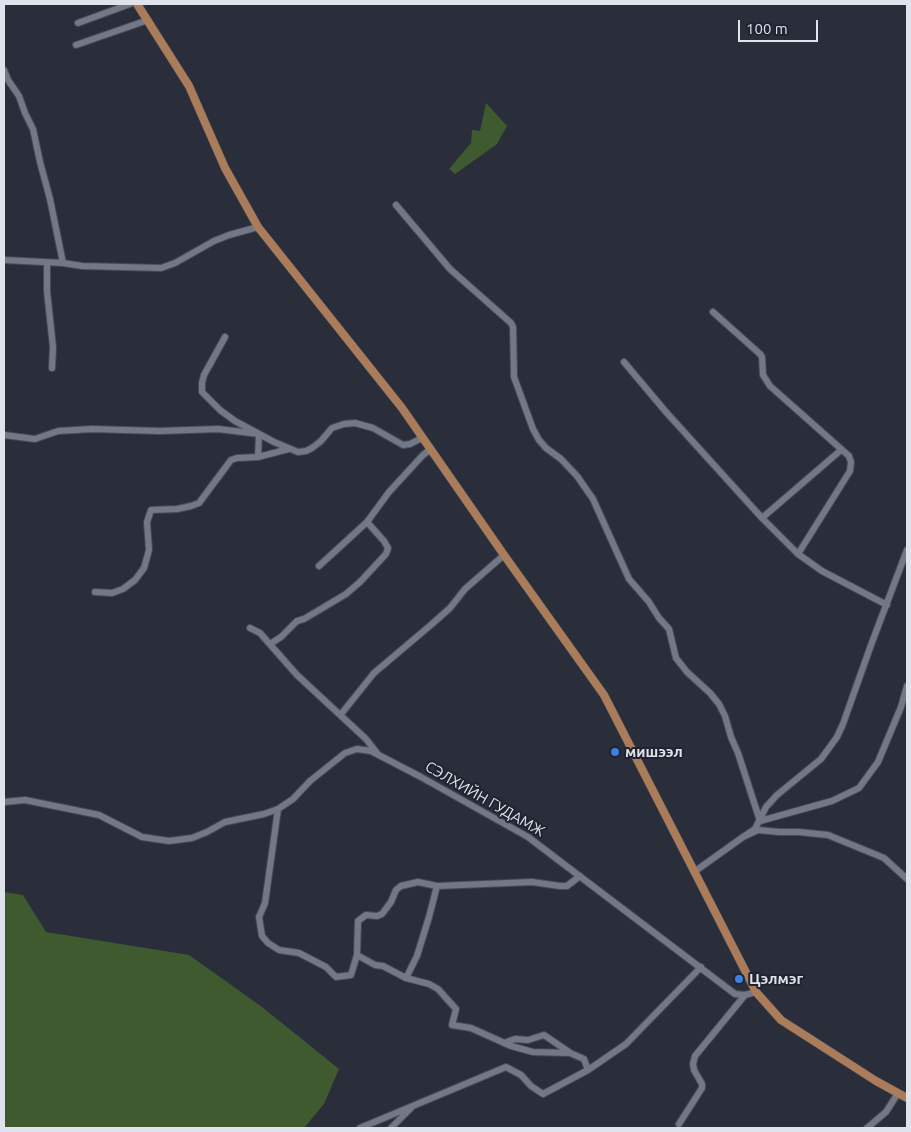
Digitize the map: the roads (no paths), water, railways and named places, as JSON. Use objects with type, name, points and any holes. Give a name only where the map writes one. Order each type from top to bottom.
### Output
[{"type":"main road","points":[[137,4],[189,86],[226,168],[258,228],[402,408],[604,695],[756,992],[781,1020],[876,1081],[907,1098]]},
{"type":"street","points":[[78,23],[130,4]]},
{"type":"street","points":[[76,45],[148,20]]},
{"type":"street","points":[[4,70],[8,80],[20,96],[25,113],[33,129],[50,199],[62,263]]},
{"type":"street","points":[[396,205],[450,269],[511,323],[513,327],[514,377],[533,429],[546,448],[561,459],[577,476],[593,499],[629,579],[669,629],[676,658],[687,672],[710,692],[726,716],[760,821]]},
{"type":"street","points":[[4,260],[82,266],[161,268],[175,263],[202,246],[214,241],[229,235],[258,228]]},
{"type":"street","points":[[47,263],[53,347],[52,368]]},
{"type":"street","points":[[713,312],[760,354],[762,357],[763,375],[770,386],[849,456],[852,462],[850,471],[798,554]]},
{"type":"street","points":[[225,337],[204,375],[202,392],[220,410],[235,421],[259,434],[298,452],[312,448],[332,428],[344,424],[355,423],[373,428],[403,445],[422,438]]},
{"type":"street","points":[[624,362],[651,395],[762,518],[798,554],[822,571],[887,605]]},
{"type":"street","points":[[4,435],[35,439],[58,431],[92,429],[160,431],[218,429],[259,434]]},
{"type":"street","points":[[258,457],[259,434]]},
{"type":"street","points":[[95,592],[112,593],[123,589],[135,580],[144,568],[149,550],[147,522],[151,510],[177,509],[198,503],[231,460],[258,457],[289,449]]},
{"type":"street","points":[[319,566],[367,522],[389,492],[423,455],[431,449]]},
{"type":"street","points":[[762,518],[841,450]]},
{"type":"street","points":[[270,644],[297,621],[304,619],[346,594],[386,554],[388,548],[384,541],[367,522]]},
{"type":"street","points":[[744,838],[755,828],[766,807],[777,794],[821,759],[837,737],[907,550]]},
{"type":"street","points":[[342,713],[374,672],[444,614],[466,589],[504,555]]},
{"type":"street","points":[[250,628],[260,633],[309,687],[366,739],[378,754]]},
{"type":"street","points":[[760,821],[832,801],[859,788],[878,762],[901,706],[907,686]]},
{"type":"street","name":"СЭЛХИЙН ГУДАМЖ","points":[[4,802],[25,800],[99,815],[142,837],[169,841],[192,838],[208,832],[225,822],[264,814],[278,809],[293,799],[310,781],[345,753],[357,749],[371,751],[528,837],[735,994],[745,995]]},
{"type":"street","points":[[278,809],[266,896],[260,917],[262,936],[268,943],[279,950],[299,954],[326,967],[336,977],[350,976],[357,955],[358,921],[360,918],[366,915],[377,916],[382,914],[391,902],[396,890],[401,886],[418,882],[437,886],[532,882],[567,886],[580,876]]},
{"type":"street","points":[[694,872],[758,830],[828,835],[884,858],[907,879]]},
{"type":"street","points":[[406,978],[430,917],[437,886]]},
{"type":"street","points":[[357,955],[375,965],[383,966],[406,978],[429,984],[438,989],[456,1009],[452,1025],[471,1028],[504,1043],[533,1052],[570,1053]]},
{"type":"street","points":[[360,1128],[506,1067],[521,1075],[531,1086],[543,1094],[588,1070],[626,1044],[701,967]]},
{"type":"street","points":[[678,1124],[702,1088],[702,1084],[694,1070],[693,1064],[696,1056],[745,995],[756,992]]},
{"type":"street","points":[[504,1043],[515,1039],[528,1040],[544,1035],[570,1053],[584,1059],[588,1070]]},
{"type":"street","points":[[867,1128],[886,1112],[898,1093]]},
{"type":"street","points":[[391,1128],[414,1105]]},
{"type":"place","name":"мишээл","points":[[615,752]]},
{"type":"place","name":"Цэлмэг","points":[[739,979]]}]
